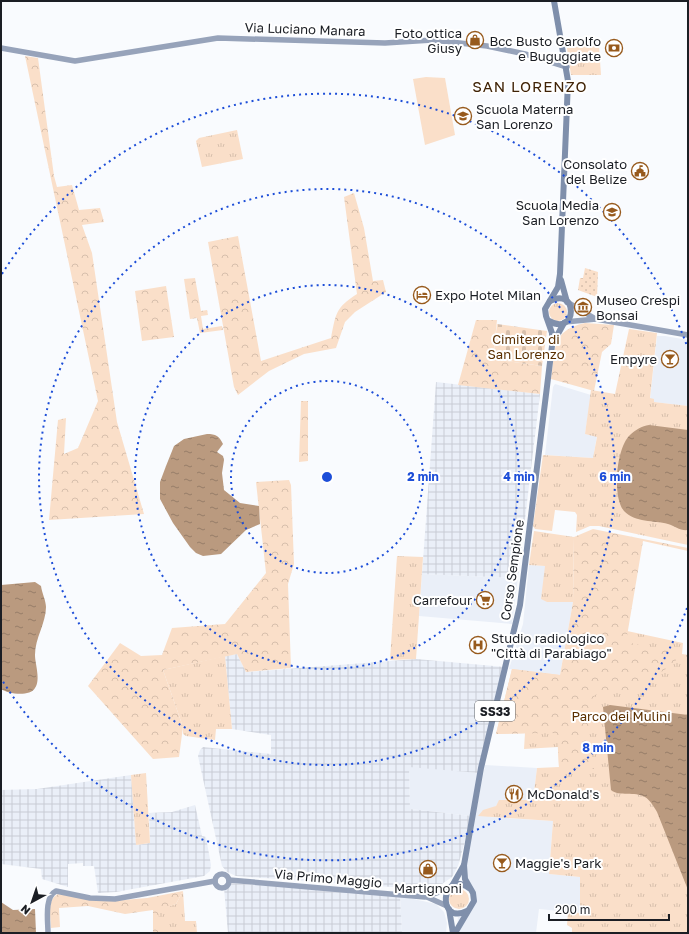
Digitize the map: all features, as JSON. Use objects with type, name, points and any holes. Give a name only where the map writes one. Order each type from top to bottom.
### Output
[{"type":"main road","points":[[554,1],[567,67],[567,101],[560,274],[558,288],[545,308],[546,316],[549,322],[558,324],[565,323],[572,312],[560,274]]},
{"type":"main road","points":[[550,301],[560,298],[568,302]]},
{"type":"main road","name":"Corso Sempione","points":[[471,890],[465,879],[464,865],[481,768],[520,605],[552,346],[553,335],[549,322]]},
{"type":"main road","name":"Corso Sempione","points":[[552,346],[554,339],[565,323]]},
{"type":"main road","name":"Corso Sempione","points":[[450,888],[464,865]]},
{"type":"main road","points":[[450,888],[461,884],[471,890]]},
{"type":"main road","name":"SS33","points":[[450,888],[445,898],[454,933]]},
{"type":"main road","name":"SS33","points":[[454,933],[474,901],[471,890]]},
{"type":"main road","points":[[448,908],[457,913],[468,911]]},
{"type":"street","name":"Via Luciano Manara","points":[[1,48],[74,61],[218,38],[385,43],[432,40],[487,46],[525,54],[567,67]]},
{"type":"street","points":[[568,302],[580,312],[596,319],[688,335]]},
{"type":"street","points":[[565,323],[596,319]]},
{"type":"street","name":"Via Primo Maggio","points":[[48,933],[49,902],[51,894],[56,891],[95,898],[120,898],[215,880],[218,875],[222,874],[226,875],[229,880]]},
{"type":"street","name":"Via Primo Maggio","points":[[215,880],[218,887],[223,888],[227,886],[229,880]]},
{"type":"street","name":"Via Primo Maggio","points":[[229,880],[425,897],[448,908]]},
{"type":"street","name":"Via Primo Maggio","points":[[425,897],[450,888]]},
{"type":"shaded area","points":[[657,336],[688,340],[688,406],[654,402],[650,399]]},
{"type":"shaded area","points":[[436,382],[540,394],[518,578],[422,574]]},
{"type":"shaded area","points":[[555,384],[591,395],[585,434],[597,436],[593,458],[545,455],[553,387]]},
{"type":"shaded area","points":[[529,565],[545,566],[545,600],[547,602],[573,602],[560,675],[509,669],[523,624]]},
{"type":"shaded area","points":[[422,574],[518,578],[512,624],[419,616]]},
{"type":"shaded area","points":[[237,654],[246,672],[416,659],[505,667],[479,773],[409,767],[410,809],[472,816],[458,866],[452,877],[442,884],[420,889],[236,876],[227,872],[222,866],[198,756],[200,750],[203,747],[271,754],[271,735],[232,729],[225,656]]},
{"type":"shaded area","points":[[485,765],[537,768],[533,801],[498,803],[495,807],[481,812],[490,817],[553,821],[549,874],[580,877],[580,913],[539,909],[536,933],[457,933],[458,914],[465,913],[475,897],[462,884]]},
{"type":"shaded area","points":[[409,766],[479,773],[472,816],[410,809]]},
{"type":"shaded area","points":[[131,775],[136,845],[150,843],[149,813],[172,812],[195,805],[202,836],[206,837],[211,865],[210,871],[204,876],[116,892],[98,893],[94,866],[83,866],[83,863],[68,864],[68,887],[42,879],[41,869],[1,864],[1,790],[37,789]]},
{"type":"shaded area","points":[[230,883],[400,896],[402,933],[228,933],[224,888]]},
{"type":"shaded area","points":[[400,896],[436,904],[444,912],[447,923],[446,933],[402,933]]},
{"type":"green space","points":[[599,45],[601,75],[571,75],[567,48]]},
{"type":"green space","points":[[25,56],[38,58],[54,176],[57,187],[72,185],[79,210],[100,208],[104,222],[82,225],[92,253],[117,422],[144,514],[49,520],[58,420],[66,418],[64,454],[78,448],[98,401]]},
{"type":"green space","points":[[426,77],[445,78],[455,135],[425,145],[413,79]]},
{"type":"green space","points":[[237,130],[243,159],[202,167],[196,141],[199,138]]},
{"type":"green space","points":[[354,193],[364,228],[373,281],[383,280],[386,292],[355,312],[345,322],[336,348],[304,354],[269,371],[238,395],[234,387],[208,242],[238,236],[261,361],[331,338],[334,323],[340,308],[344,303],[357,294],[344,197]]},
{"type":"green space","points":[[585,268],[598,272],[597,297],[578,290],[580,278],[583,278]]},
{"type":"green space","points":[[195,278],[201,311],[207,310],[208,315],[201,316],[203,329],[222,326],[223,330],[200,333],[197,318],[190,319],[184,279]]},
{"type":"green space","points":[[166,286],[174,337],[142,341],[135,291]]},
{"type":"green space","points":[[554,303],[562,303],[567,308],[565,319],[562,321],[554,321],[549,316],[549,308]]},
{"type":"green space","points":[[476,320],[497,320],[493,359],[542,366],[540,394],[458,385]]},
{"type":"green space","points":[[585,323],[614,325],[611,344],[602,352],[594,391],[551,379],[555,350],[560,336],[574,326]]},
{"type":"green space","name":"Cimitero di San Lorenzo","points":[[497,324],[547,331],[542,366],[493,359]]},
{"type":"green space","points":[[629,329],[657,333],[650,398],[654,399],[654,402],[688,406],[688,545],[599,526],[590,526],[576,532],[577,515],[575,512],[555,510],[552,531],[535,529],[533,526],[543,455],[593,458],[597,437],[585,434],[591,390],[615,394]]},
{"type":"green space","points":[[301,401],[308,401],[308,461],[299,462]]},
{"type":"green space","points":[[289,480],[291,485],[294,564],[288,584],[291,668],[246,672],[237,654],[163,670],[183,727],[179,757],[153,759],[88,686],[120,643],[141,656],[162,655],[172,628],[225,624],[266,573],[256,482]]},
{"type":"green space","points":[[593,529],[688,548],[688,551],[643,541],[626,642],[678,653],[675,663],[628,694],[617,691],[606,691],[600,692],[594,696],[590,704],[589,727],[594,769],[559,768],[557,733],[496,734],[512,669],[560,675],[573,602],[574,537]]},
{"type":"green space","points":[[534,531],[574,537],[573,602],[547,602],[541,599],[545,566],[529,565]]},
{"type":"green space","points":[[397,556],[423,557],[416,659],[390,660]]},
{"type":"green space","name":"Parco dei Mulini","points":[[576,620],[683,643],[682,654],[688,655],[688,933],[572,933],[572,928],[567,925],[568,912],[580,913],[580,877],[549,874],[553,821],[478,816],[483,810],[496,806],[499,800],[533,800],[537,768],[559,767],[558,747],[524,749],[525,733],[496,734],[512,669],[560,675],[570,674]]},
{"type":"green space","points":[[225,656],[232,729],[216,729],[215,740],[186,736],[183,734],[183,727],[163,670]]},
{"type":"green space","points":[[146,773],[150,843],[136,845],[131,775]]},
{"type":"green space","points":[[459,889],[466,892],[469,899],[466,906],[459,909],[452,906],[449,899],[452,892]]},
{"type":"green space","points":[[183,891],[185,921],[196,921],[197,933],[158,933],[158,909],[176,904]]},
{"type":"green space","points":[[183,891],[176,904],[159,910],[158,933],[153,933],[153,910],[125,914],[88,906],[59,908],[60,927],[51,928],[51,904],[54,897],[58,894],[112,901],[147,898]]},
{"type":"water","points":[[649,425],[688,430],[688,530],[680,529],[668,524],[634,518],[624,511],[620,504],[617,473],[621,450],[625,441],[632,433],[641,427]]},
{"type":"water","points":[[207,434],[217,436],[223,444],[217,452],[223,456],[224,460],[222,473],[224,490],[240,503],[259,506],[260,524],[246,530],[221,554],[203,556],[196,553],[190,547],[173,523],[160,499],[160,482],[174,446],[184,439]]},
{"type":"water","points":[[35,582],[41,586],[46,607],[46,613],[35,649],[38,676],[37,685],[32,691],[24,694],[4,691],[1,689],[1,585]]},
{"type":"water","points":[[610,705],[688,715],[688,890],[657,812],[652,804],[647,798],[641,795],[618,793],[611,790],[603,707]]},
{"type":"water","points":[[1,902],[13,910],[35,909],[36,933],[1,933]]},
{"type":"place","name":"Foto ottica Giusy","points":[[475,40]]},
{"type":"place","name":"Bcc Busto Garolfo e Buguggiate","points":[[614,48]]},
{"type":"place","name":"Scuola Materna San Lorenzo","points":[[463,116]]},
{"type":"place","name":"Consolato del Belize","points":[[640,171]]},
{"type":"place","name":"Scuola Media San Lorenzo","points":[[612,212]]},
{"type":"place","name":"Expo Hotel Milan","points":[[422,295]]},
{"type":"place","name":"Museo Crespi Bonsai","points":[[583,307]]},
{"type":"place","name":"Empyre","points":[[670,359]]},
{"type":"place","name":"Carrefour","points":[[485,600]]},
{"type":"place","name":"Studio radiologico \"Città di Parabiago\"","points":[[478,645]]},
{"type":"place","name":"McDonald's","points":[[514,794]]},
{"type":"place","name":"Maggie's Park","points":[[502,863]]},
{"type":"place","name":"Martignoni","points":[[428,869]]},
{"type":"district","name":"SAN LORENZO","points":[[530,86]]}]
